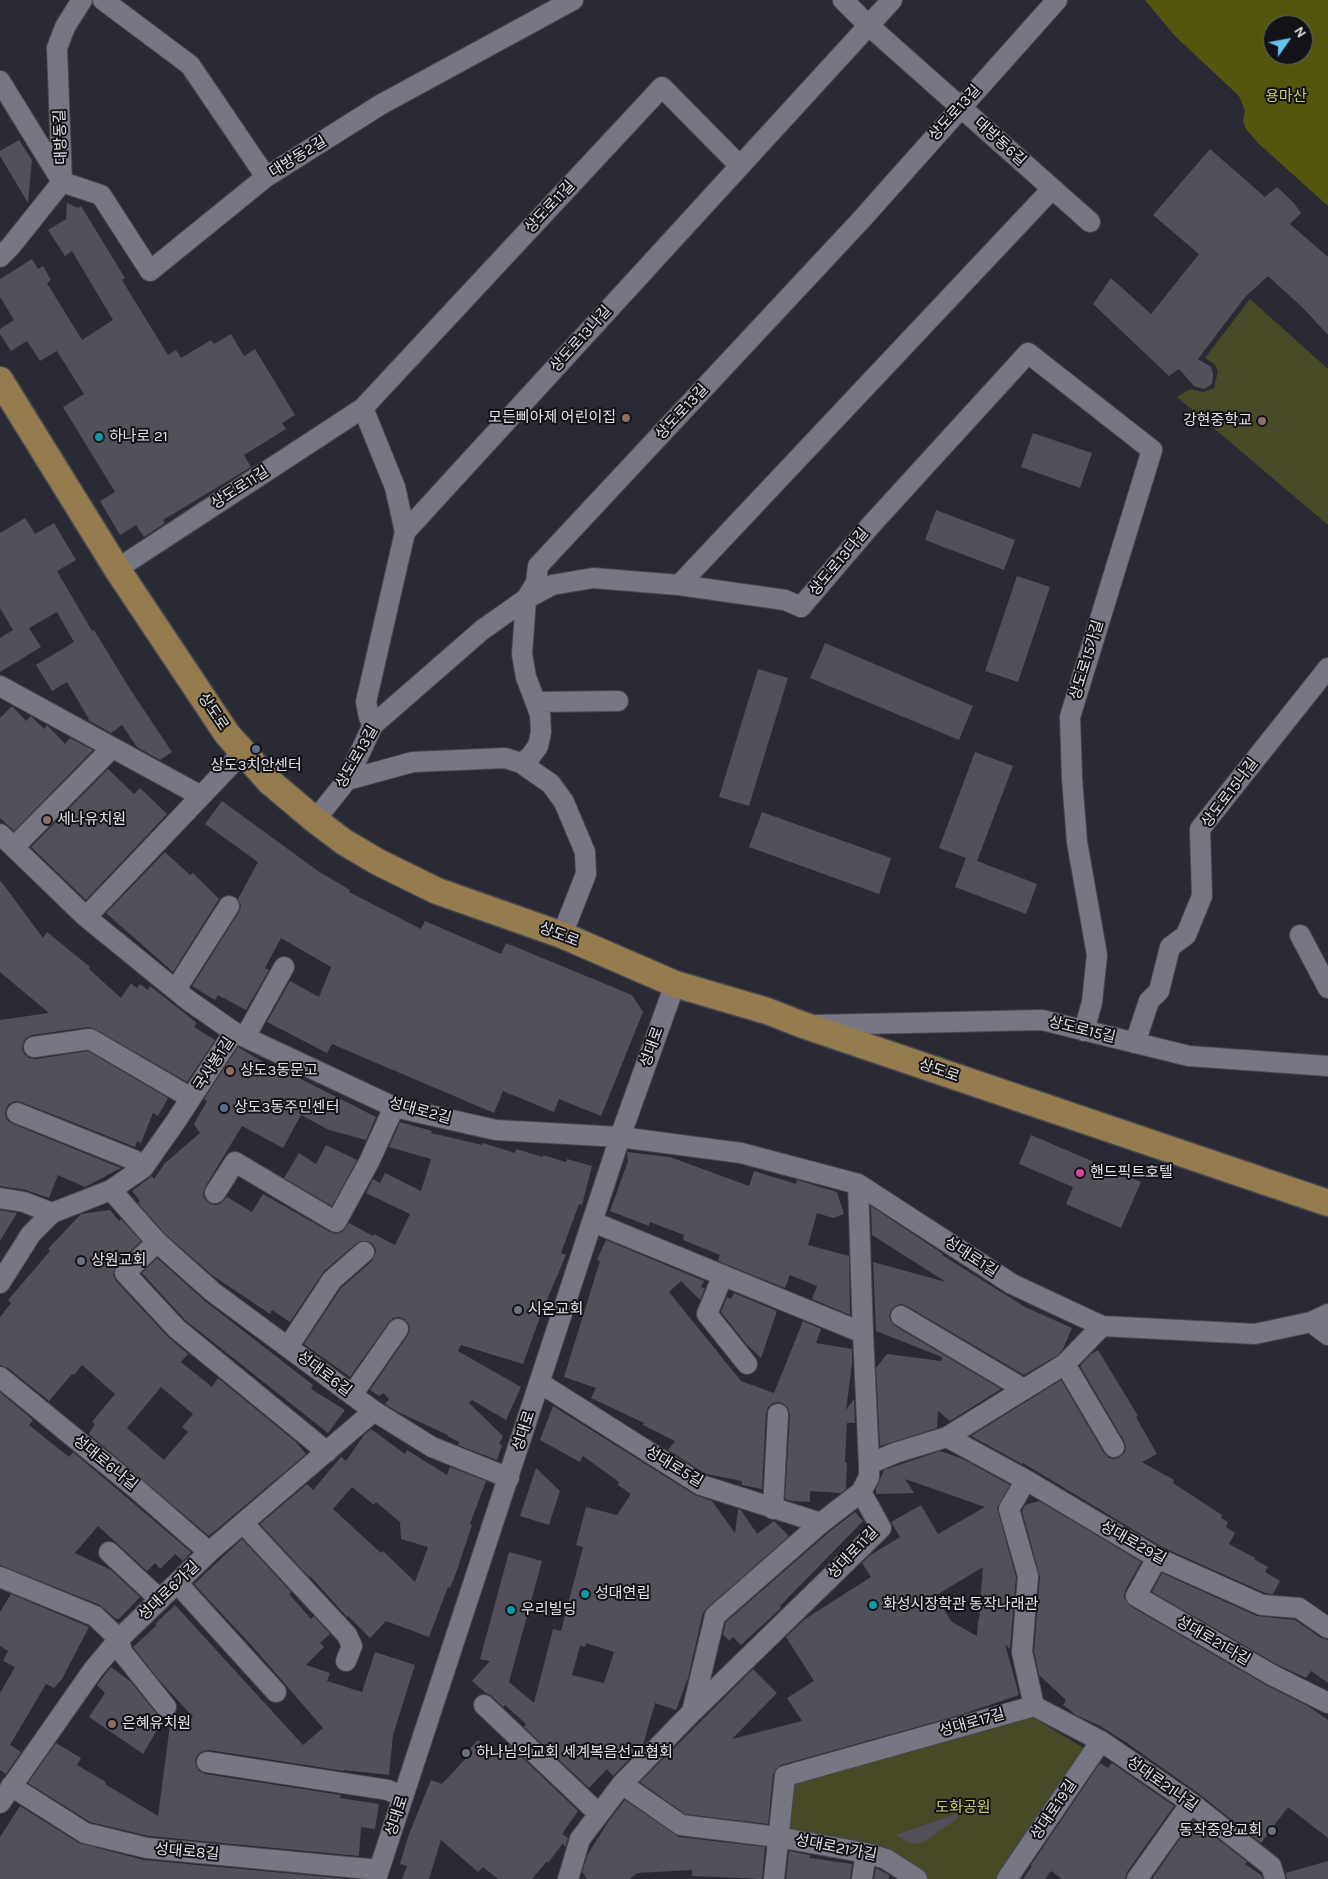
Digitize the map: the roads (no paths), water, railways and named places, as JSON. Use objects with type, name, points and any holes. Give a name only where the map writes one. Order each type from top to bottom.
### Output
[{"type":"main road","name":"상도로","points":[[0,380],[117,569],[227,734],[270,782],[314,820],[344,842],[378,862],[437,891],[562,935],[675,984],[767,1011],[803,1025],[1328,1202]]},
{"type":"street","name":"대방동길","points":[[0,257],[12,246],[62,182],[57,48],[65,27],[82,0]]},
{"type":"street","points":[[103,0],[190,65],[266,177]]},
{"type":"street","name":"대방동2길","points":[[62,182],[101,195],[150,271],[266,177],[380,105],[573,0]]},
{"type":"street","name":"대방동6길","points":[[843,0],[868,25],[1090,222]]},
{"type":"street","name":"상도로13나길","points":[[373,725],[366,702],[405,532],[892,0]]},
{"type":"street","name":"상도로13길","points":[[314,820],[347,780],[373,725],[482,630],[526,600],[536,583],[538,566],[861,220],[1058,0]]},
{"type":"street","points":[[0,81],[62,182]]},
{"type":"street","name":"상도로11길","points":[[117,569],[363,408],[662,87],[740,165]]},
{"type":"street","points":[[679,585],[1052,189]]},
{"type":"street","name":"상도로13다길","points":[[526,600],[552,585],[592,578],[679,585],[784,600],[801,607],[870,525],[1028,353]]},
{"type":"street","name":"상도로15가길","points":[[1028,353],[1152,450],[1070,717],[1077,842],[1097,955],[1092,1002],[1084,1031]]},
{"type":"street","points":[[363,408],[395,486],[405,532]]},
{"type":"street","points":[[521,763],[530,757],[538,746],[541,732],[540,714],[526,677],[522,654],[526,600]]},
{"type":"street","name":"상도로15나길","points":[[1135,1043],[1149,1001],[1159,991],[1170,947],[1186,936],[1202,896],[1200,829],[1328,668]]},
{"type":"street","points":[[0,686],[201,796]]},
{"type":"street","points":[[537,702],[618,701]]},
{"type":"street","points":[[7,840],[112,748]]},
{"type":"street","points":[[86,917],[243,752]]},
{"type":"street","points":[[347,780],[413,762],[505,758],[521,763],[551,784],[564,802],[585,852],[586,874],[562,935]]},
{"type":"street","name":"국사봉1길","points":[[0,1283],[32,1234],[52,1213],[111,1190],[143,1168],[191,1098],[240,1034],[176,989],[86,917],[7,840]]},
{"type":"street","points":[[176,989],[229,906]]},
{"type":"street","points":[[1300,935],[1325,975]]},
{"type":"street","points":[[240,1034],[284,967]]},
{"type":"street","name":"성대로","points":[[377,1874],[620,1137],[675,984]]},
{"type":"street","name":"상도로15길","points":[[803,1025],[1042,1020],[1189,1056],[1328,1066]]},
{"type":"street","name":"성대로2길","points":[[240,1034],[394,1107],[496,1130],[620,1137]]},
{"type":"street","points":[[34,1046],[90,1039],[191,1098]]},
{"type":"street","points":[[215,1193],[235,1162],[336,1222],[370,1162],[394,1107]]},
{"type":"street","points":[[17,1113],[134,1160],[143,1168]]},
{"type":"street","name":"성대로1길","points":[[620,1137],[741,1153],[858,1184],[1012,1284],[1102,1326],[1255,1334],[1320,1318]]},
{"type":"street","points":[[692,1712],[715,1616],[821,1523],[861,1492],[869,1476],[862,1333],[858,1184]]},
{"type":"street","name":"성대로6길","points":[[111,1190],[156,1242],[213,1292],[374,1411],[432,1447],[509,1478]]},
{"type":"street","points":[[0,1198],[24,1202],[52,1213]]},
{"type":"street","points":[[592,1222],[862,1333]]},
{"type":"street","points":[[156,1242],[125,1273],[177,1329],[327,1452]]},
{"type":"street","points":[[288,1347],[332,1280],[364,1252]]},
{"type":"street","points":[[723,1275],[707,1314],[747,1364]]},
{"type":"street","points":[[901,1316],[1017,1385],[1021,1391]]},
{"type":"street","points":[[1320,1318],[1328,1336]]},
{"type":"street","points":[[869,1464],[895,1453],[947,1437],[1065,1364],[1102,1326]]},
{"type":"street","points":[[352,1395],[398,1330]]},
{"type":"street","points":[[1065,1364],[1114,1448]]},
{"type":"street","name":"성대로6나길","points":[[0,1377],[132,1485],[209,1552]]},
{"type":"street","name":"성대로5길","points":[[540,1383],[701,1485],[821,1523]]},
{"type":"street","name":"성대로6가길","points":[[0,1804],[93,1670],[119,1639],[209,1552],[374,1411]]},
{"type":"street","points":[[773,1509],[778,1414]]},
{"type":"street","name":"성대로29길","points":[[947,1437],[1026,1480],[1157,1558],[1262,1604],[1298,1608],[1328,1628]]},
{"type":"street","points":[[1026,1480],[1010,1509],[1028,1576],[1022,1652],[1034,1706]]},
{"type":"street","name":"성대로11길","points":[[568,1879],[580,1839],[622,1784],[692,1712],[881,1528],[861,1492]]},
{"type":"street","points":[[243,1523],[347,1635],[352,1646],[346,1661]]},
{"type":"street","points":[[109,1552],[159,1600]]},
{"type":"street","name":"성대로21다길","points":[[1157,1558],[1136,1596],[1272,1675],[1328,1703]]},
{"type":"street","points":[[177,1583],[276,1692]]},
{"type":"street","points":[[2,1584],[95,1616],[119,1639],[122,1652],[166,1707]]},
{"type":"street","points":[[484,1705],[599,1814]]},
{"type":"street","name":"성대로21나길","points":[[1034,1706],[1101,1741],[1191,1804],[1271,1866],[1275,1879]]},
{"type":"street","name":"성대로17길","points":[[774,1879],[785,1776],[1034,1706]]},
{"type":"street","name":"성대로19길","points":[[1007,1879],[1101,1741]]},
{"type":"street","points":[[208,1762],[388,1790],[403,1797]]},
{"type":"street","points":[[622,1784],[681,1826],[778,1837]]},
{"type":"street","name":"성대로8길","points":[[11,1786],[85,1833],[147,1848],[377,1874]]},
{"type":"street","points":[[1137,1879],[1191,1804]]},
{"type":"street","name":"성대로21가길","points":[[778,1837],[866,1853],[886,1859],[917,1879]]},
{"type":"street","points":[[862,1879],[866,1853]]},
{"type":"place","name":"모든삐아제 어린이집","points":[[626,418]]},
{"type":"place","name":"강현중학교","points":[[1262,421]]},
{"type":"place","name":"하나로 21","points":[[99,437]]},
{"type":"place","name":"상도3치안센터","points":[[256,749]]},
{"type":"place","name":"세나유치원","points":[[47,820]]},
{"type":"place","name":"상도3동문고","points":[[230,1071]]},
{"type":"place","name":"상도3동주민센터","points":[[224,1108]]},
{"type":"place","name":"핸드픽트호텔","points":[[1080,1173]]},
{"type":"place","name":"상원교회","points":[[81,1261]]},
{"type":"place","name":"시온교회","points":[[518,1310]]},
{"type":"place","name":"성대연립","points":[[585,1594]]},
{"type":"place","name":"화성시장학관 동작나래관","points":[[873,1605]]},
{"type":"place","name":"우리빌딩","points":[[511,1610]]},
{"type":"place","name":"은혜유치원","points":[[112,1724]]},
{"type":"place","name":"하나님의교회 세계복음선교협회","points":[[466,1753]]},
{"type":"place","name":"동작중앙교회","points":[[1272,1831]]},
{"type":"park label","name":"용마산","points":[[1286,97]]},
{"type":"park label","name":"도화공원","points":[[963,1808]]}]
